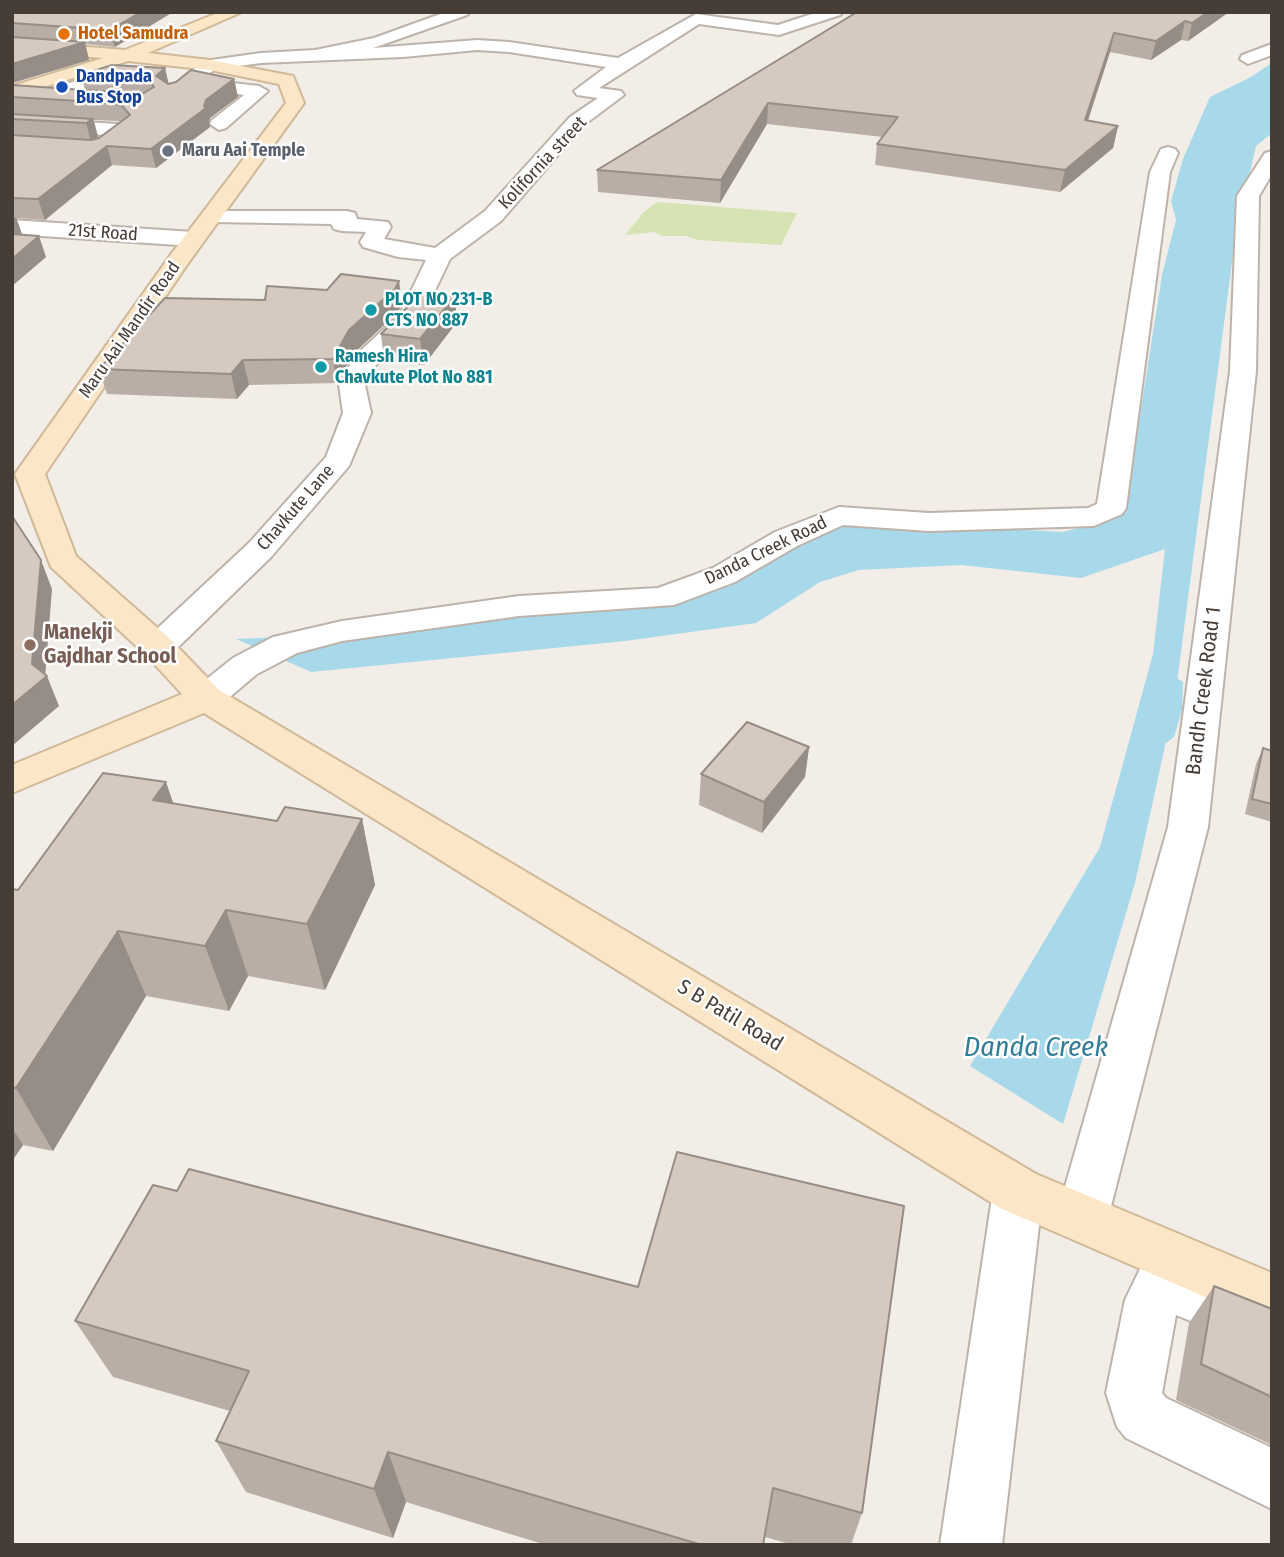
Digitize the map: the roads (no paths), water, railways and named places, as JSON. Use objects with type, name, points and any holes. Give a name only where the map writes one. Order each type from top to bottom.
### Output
[{"type":"street","points":[[68,90],[210,12]]},
{"type":"street","points":[[20,88],[125,60],[234,12]]},
{"type":"street","points":[[315,55],[378,42],[462,12]]},
{"type":"street","name":"Kolifornia street","points":[[440,255],[493,216],[577,121],[615,96],[583,91],[621,64],[696,19],[779,30],[835,12]]},
{"type":"street","points":[[172,94],[205,77],[261,58],[403,52],[477,45],[509,47],[621,64]]},
{"type":"street","name":"Maru Aai Mandir Road","points":[[14,46],[125,60],[205,77],[236,70],[287,80],[295,103],[21,474],[62,560],[158,647],[206,698]]},
{"type":"street","points":[[37,47],[57,64],[50,72]]},
{"type":"street","points":[[1248,59],[1272,49]]},
{"type":"street","points":[[12,114],[20,88],[50,72],[125,60],[259,91],[219,124]]},
{"type":"street","points":[[196,100],[205,77]]},
{"type":"street","points":[[20,88],[118,94]]},
{"type":"street","points":[[20,88],[93,101]]},
{"type":"street","points":[[12,122],[119,127]]},
{"type":"street","points":[[12,122],[118,130],[122,133],[102,148],[93,151],[12,145]]},
{"type":"street","name":"Danda Creek Road","points":[[206,698],[245,666],[285,645],[342,631],[519,606],[662,598],[723,575],[786,539],[839,516],[929,522],[1094,517],[1111,508],[1160,172],[1168,153]]},
{"type":"street","name":"Bandh Creek Road 1","points":[[1082,1218],[1188,827],[1243,371],[1248,196],[1272,157]]},
{"type":"street","points":[[212,216],[347,218],[342,224],[380,227],[371,242],[398,250],[440,255]]},
{"type":"street","name":"21st Road","points":[[12,227],[193,239]]},
{"type":"street","name":"Chavkute Lane","points":[[158,647],[260,550],[339,460],[357,414],[352,385],[364,362],[411,317],[440,255]]},
{"type":"street","points":[[12,780],[206,698]]},
{"type":"street","name":"S B Patil Road","points":[[206,698],[1018,1191],[1082,1218],[1259,1308]]},
{"type":"street","points":[[971,1545],[1018,1191]]},
{"type":"street","points":[[1259,1308],[1159,1287],[1152,1300],[1135,1393],[1137,1407],[1146,1418],[1157,1425],[1272,1479]]},
{"type":"water","name":"Danda Creek","points":[[1272,63],[1272,133],[1256,146],[1236,232],[1174,705],[1135,883],[1063,1124],[970,1066],[1100,847],[1153,654],[1165,549],[1081,578],[961,565],[859,570],[820,582],[756,623],[625,641],[311,672],[236,639],[329,635],[666,600],[816,533],[850,521],[1063,532],[1098,523],[1122,507],[1136,441],[1162,275],[1176,220],[1171,201],[1183,159],[1210,97],[1251,77]]},
{"type":"waterway","points":[[1166,737],[1174,710],[1175,682]]},
{"type":"place","name":"Hotel Samudra","points":[[64,34]]},
{"type":"place","name":"Dandpada Bus Stop","points":[[62,87]]},
{"type":"place","name":"Maru Aai Temple","points":[[168,151]]},
{"type":"place","name":"PLOT NO 231-B CTS NO 887","points":[[371,310]]},
{"type":"place","name":"Ramesh Hira Chavkute Plot No 881","points":[[321,367]]},
{"type":"place","name":"Manekji Gajdhar School","points":[[30,645]]}]
